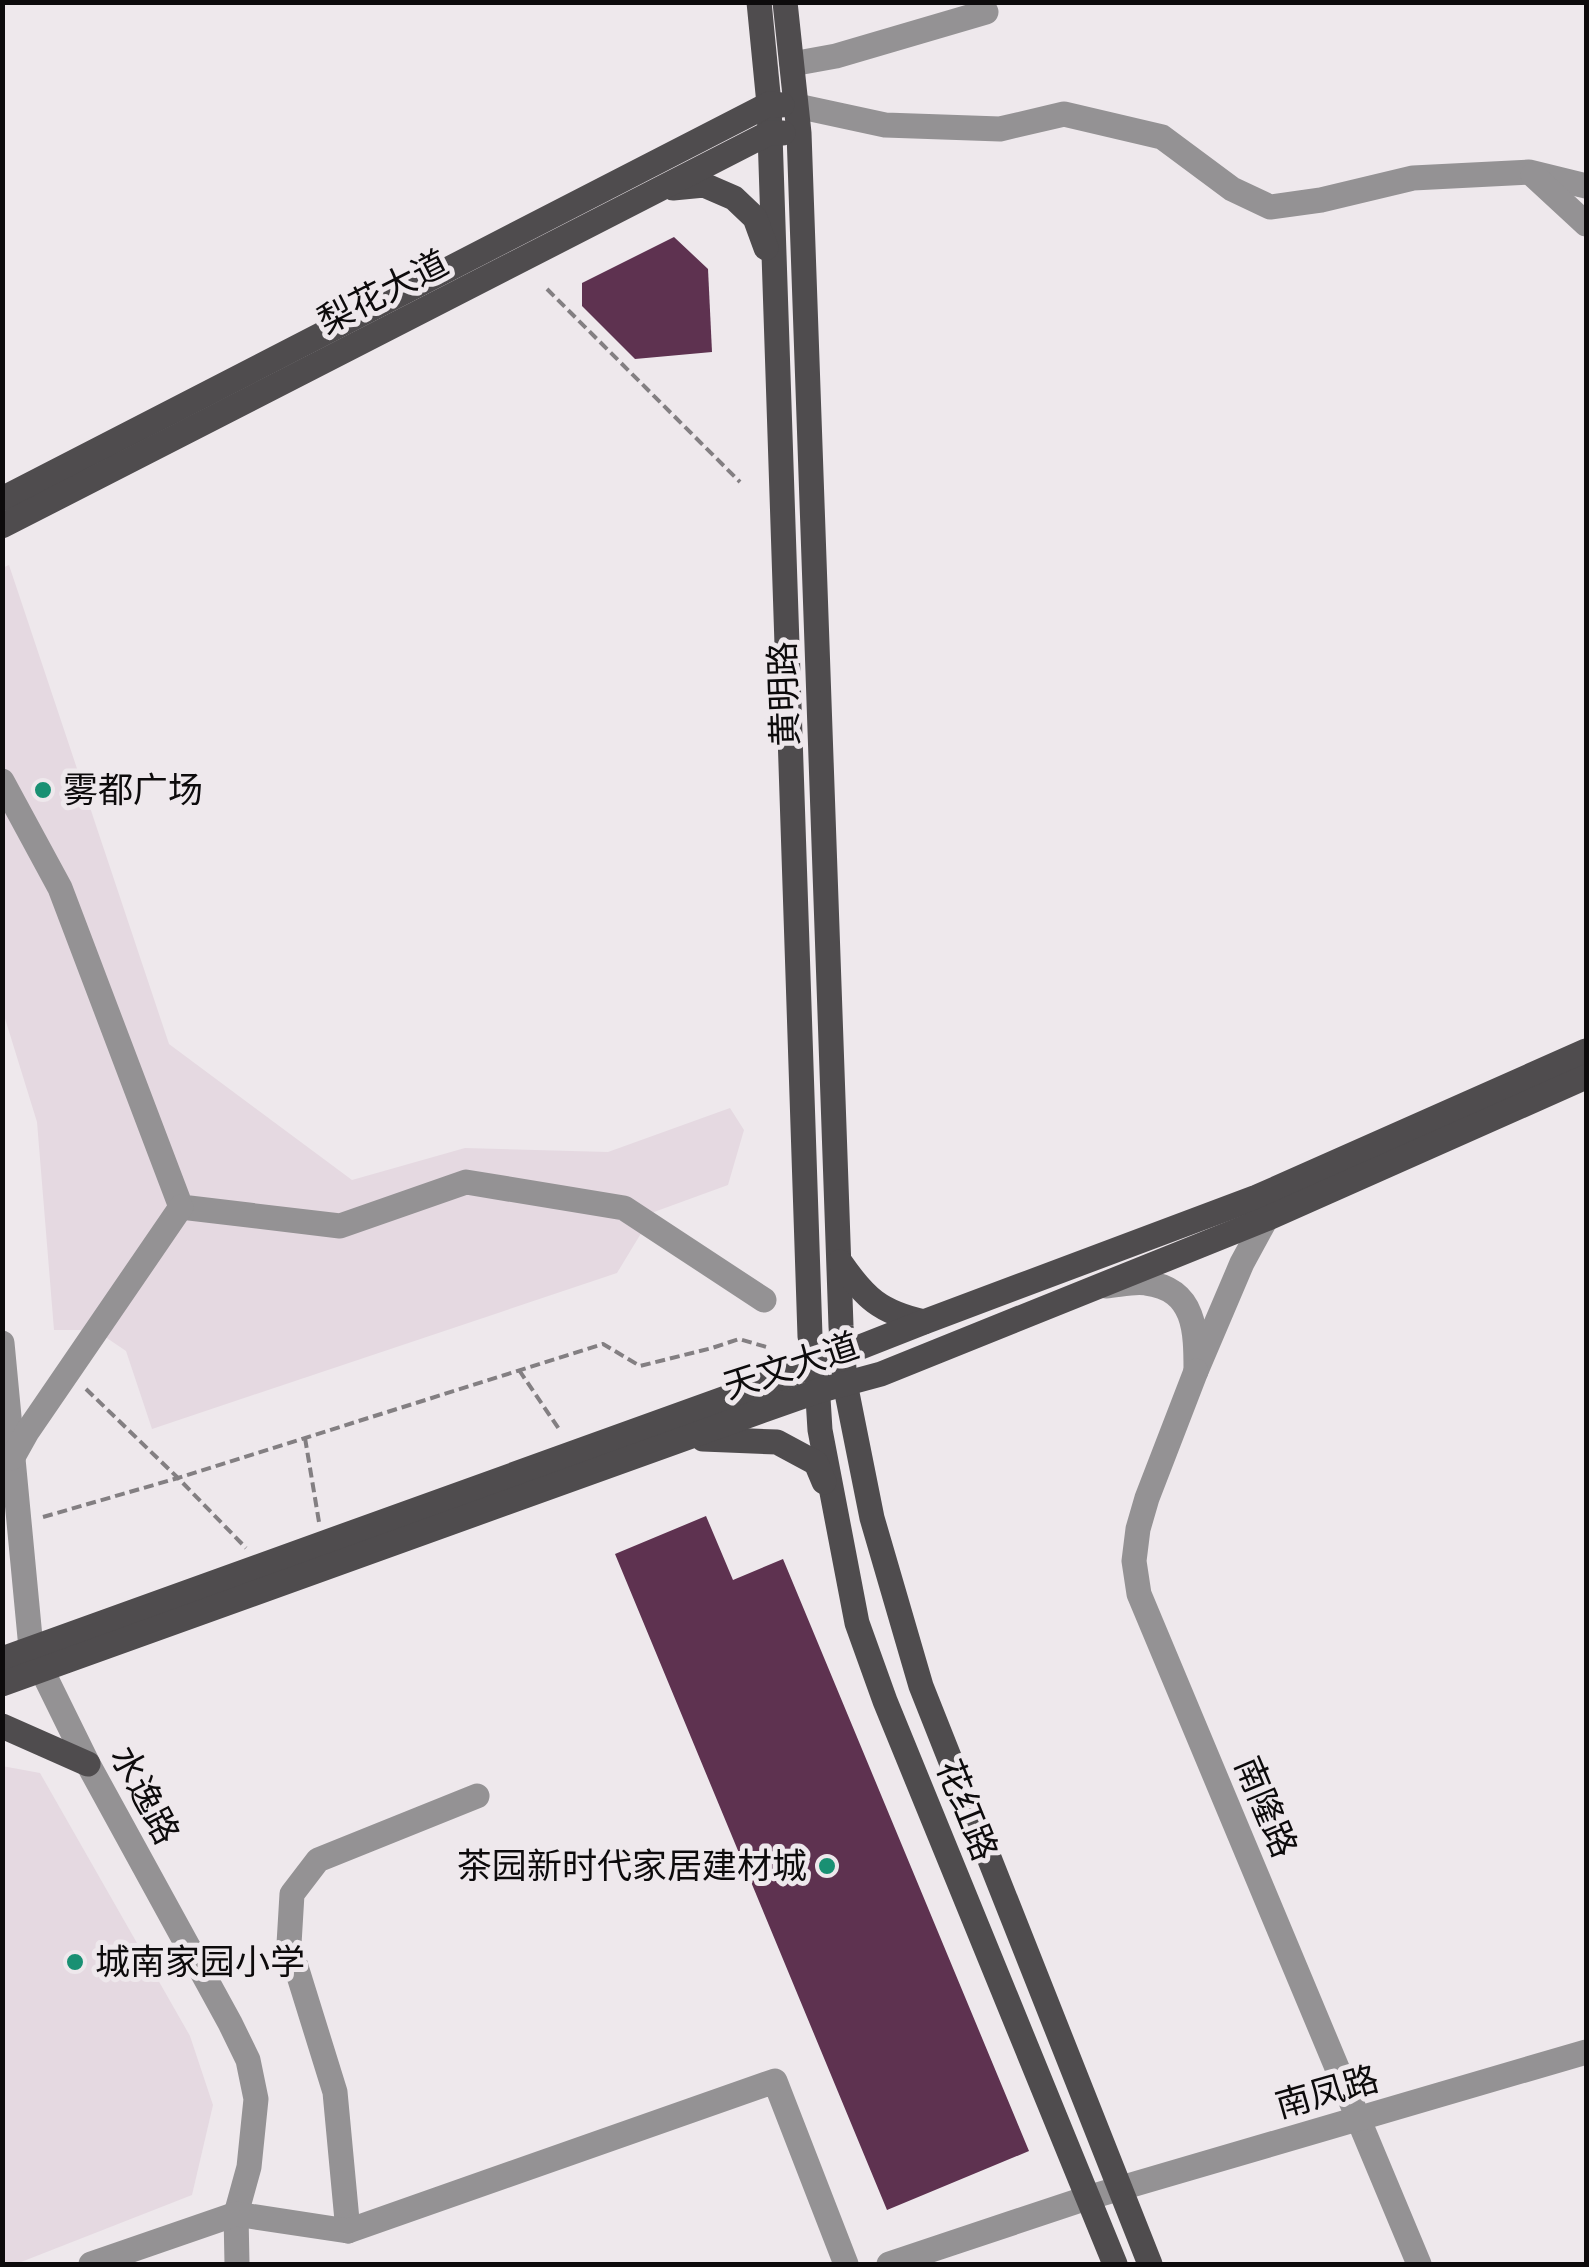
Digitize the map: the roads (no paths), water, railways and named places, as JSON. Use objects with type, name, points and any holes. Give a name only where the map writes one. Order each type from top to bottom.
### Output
[{"type":"main road","name":"黄明路","points":[[759,2],[769,104],[810,1336],[817,1379]]},
{"type":"main road","name":"黄明路","points":[[785,2],[800,133],[845,1384]]},
{"type":"main road","points":[[769,104],[796,106]]},
{"type":"main road","name":"梨花大道","points":[[2,499],[769,104]]},
{"type":"main road","name":"梨花大道","points":[[2,526],[769,133],[800,133]]},
{"type":"main road","points":[[658,190],[704,185],[734,198],[755,218],[774,268]]},
{"type":"main road","name":"天文大道","points":[[2,1658],[36,1659],[688,1438],[817,1379],[844,1355],[1257,1197],[1586,1051]]},
{"type":"main road","name":"天文大道","points":[[2,1684],[36,1659],[817,1379],[845,1384],[881,1374],[1266,1219],[1586,1077]]},
{"type":"main road","points":[[840,1262],[859,1289],[877,1304],[924,1322]]},
{"type":"main road","name":"花红路","points":[[817,1379],[820,1430],[857,1623],[885,1702],[1115,2264]]},
{"type":"main road","name":"花红路","points":[[845,1384],[872,1518],[922,1686],[1150,2264]]},
{"type":"main road","points":[[688,1438],[777,1442],[816,1463],[833,1504]]},
{"type":"main road","points":[[885,1702],[877,1663],[882,1648],[898,1650],[922,1686]]},
{"type":"main road","points":[[2,1726],[88,1764]]},
{"type":"street","points":[[792,64],[836,56],[986,12]]},
{"type":"street","points":[[796,106],[885,125],[1000,129],[1064,114],[1162,137],[1232,189],[1270,207],[1320,200],[1412,178],[1530,172],[1586,186]]},
{"type":"street","points":[[1530,172],[1586,224]]},
{"type":"street","points":[[2,781],[60,888],[181,1207]]},
{"type":"street","points":[[181,1207],[340,1226],[466,1182],[624,1208],[764,1300]]},
{"type":"street","points":[[8,1458],[181,1207]]},
{"type":"street","name":"南隆路","points":[[1266,1219],[1242,1263],[1196,1371],[1147,1498],[1134,1561],[1139,1594],[1419,2264]]},
{"type":"street","points":[[1101,1286],[1146,1283],[1182,1300],[1196,1333],[1196,1371]]},
{"type":"street","name":"水逸路","points":[[2,1343],[11,1527],[36,1659],[88,1764],[248,2060],[256,2099],[249,2167],[236,2214],[237,2264]]},
{"type":"street","points":[[348,2231],[335,2092],[290,1944],[292,1894],[318,1860],[477,1796]]},
{"type":"street","name":"南凤路","points":[[889,2264],[1087,2198],[1586,2052]]},
{"type":"street","points":[[91,2264],[236,2214],[348,2231],[775,2081],[846,2264]]},
{"type":"place","name":"雾都广场","points":[[43,790]]},
{"type":"place","name":"茶园新时代家居建材城","points":[[827,1866]]},
{"type":"place","name":"城南家园小学","points":[[75,1962]]}]
